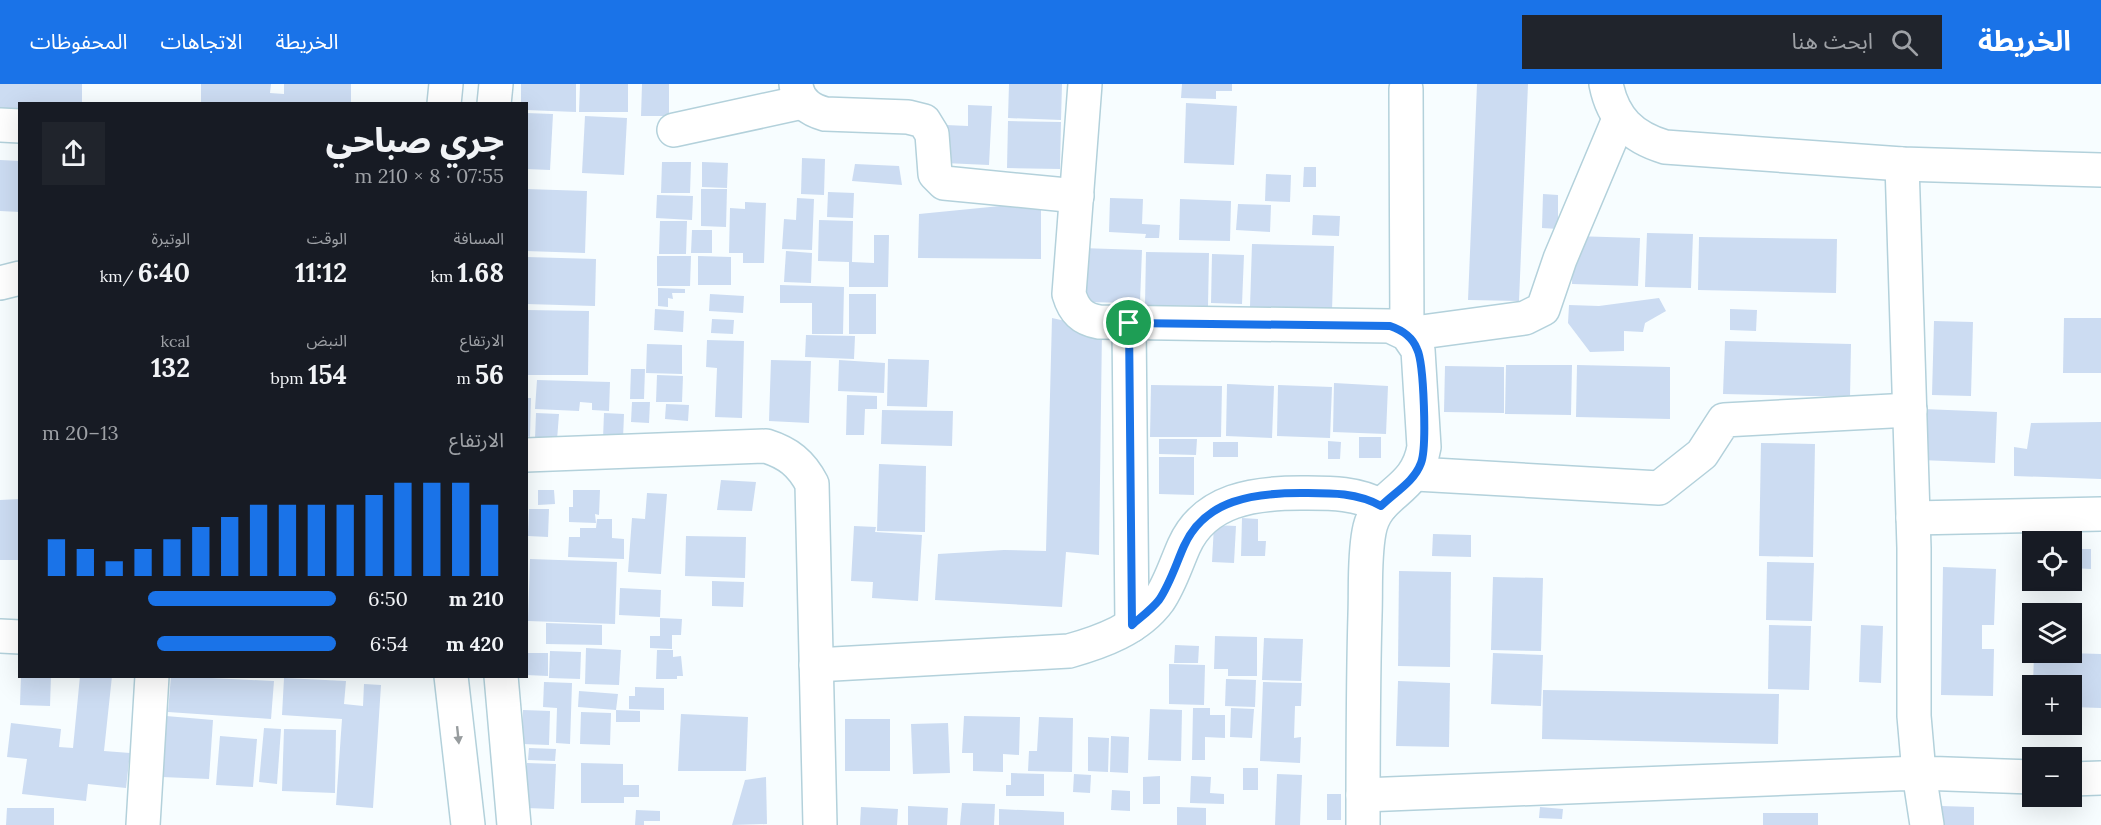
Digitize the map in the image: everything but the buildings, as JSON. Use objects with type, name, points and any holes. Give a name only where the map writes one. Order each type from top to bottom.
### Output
[{"type":"street","points":[[444,102],[446,84]]},
{"type":"street","points":[[494,102],[496,84]]},
{"type":"street","points":[[1085,84],[1069,294],[1072,305],[1079,315],[1088,320],[1129,323],[1390,326],[1407,334],[1418,350],[1424,447],[1416,474],[1381,506],[1371,525],[1368,547],[1363,678],[1363,810],[1919,773],[2022,777]]},
{"type":"street","points":[[1606,84],[1610,102],[1619,119],[1632,133],[1647,142],[1665,147],[1902,164],[2101,170]]},
{"type":"street","points":[[1406,89],[1407,334]]},
{"type":"street","points":[[675,130],[799,93],[812,110],[825,114],[908,117],[924,121],[932,134],[935,174],[944,183],[1077,196]]},
{"type":"street","points":[[1407,334],[1526,318],[1544,309],[1560,259],[1619,119]]},
{"type":"street","points":[[0,126],[18,126]]},
{"type":"street","points":[[1902,164],[1913,518],[1914,716],[1927,825]]},
{"type":"street","points":[[0,283],[18,278]]},
{"type":"street","points":[[1129,323],[1132,625]]},
{"type":"street","points":[[1416,474],[1659,488],[1702,454],[1724,420],[1910,410]]},
{"type":"street","points":[[528,454],[766,446],[793,458],[804,470],[812,484],[820,825]]},
{"type":"street","points":[[816,665],[1069,651],[1102,642],[1132,625],[1158,602],[1173,575],[1185,544],[1202,519],[1227,502],[1256,495],[1323,493],[1364,496],[1381,506]]},
{"type":"street","points":[[1913,518],[2101,514]]},
{"type":"street","points":[[0,636],[18,637]]},
{"type":"street","points":[[143,825],[152,678]]},
{"type":"street","points":[[452,678],[468,825]]},
{"type":"street","points":[[501,678],[514,825]]},
{"type":"street","points":[[2082,779],[2101,778]]},
{"type":"route","points":[[1129,323],[1390,326],[1398,329],[1413,341],[1420,360],[1424,447],[1422,461],[1416,474],[1407,485],[1395,492],[1381,506],[1364,496],[1323,493],[1256,495],[1227,502],[1202,519],[1185,544],[1173,575],[1158,602],[1132,625],[1129,323]]}]
